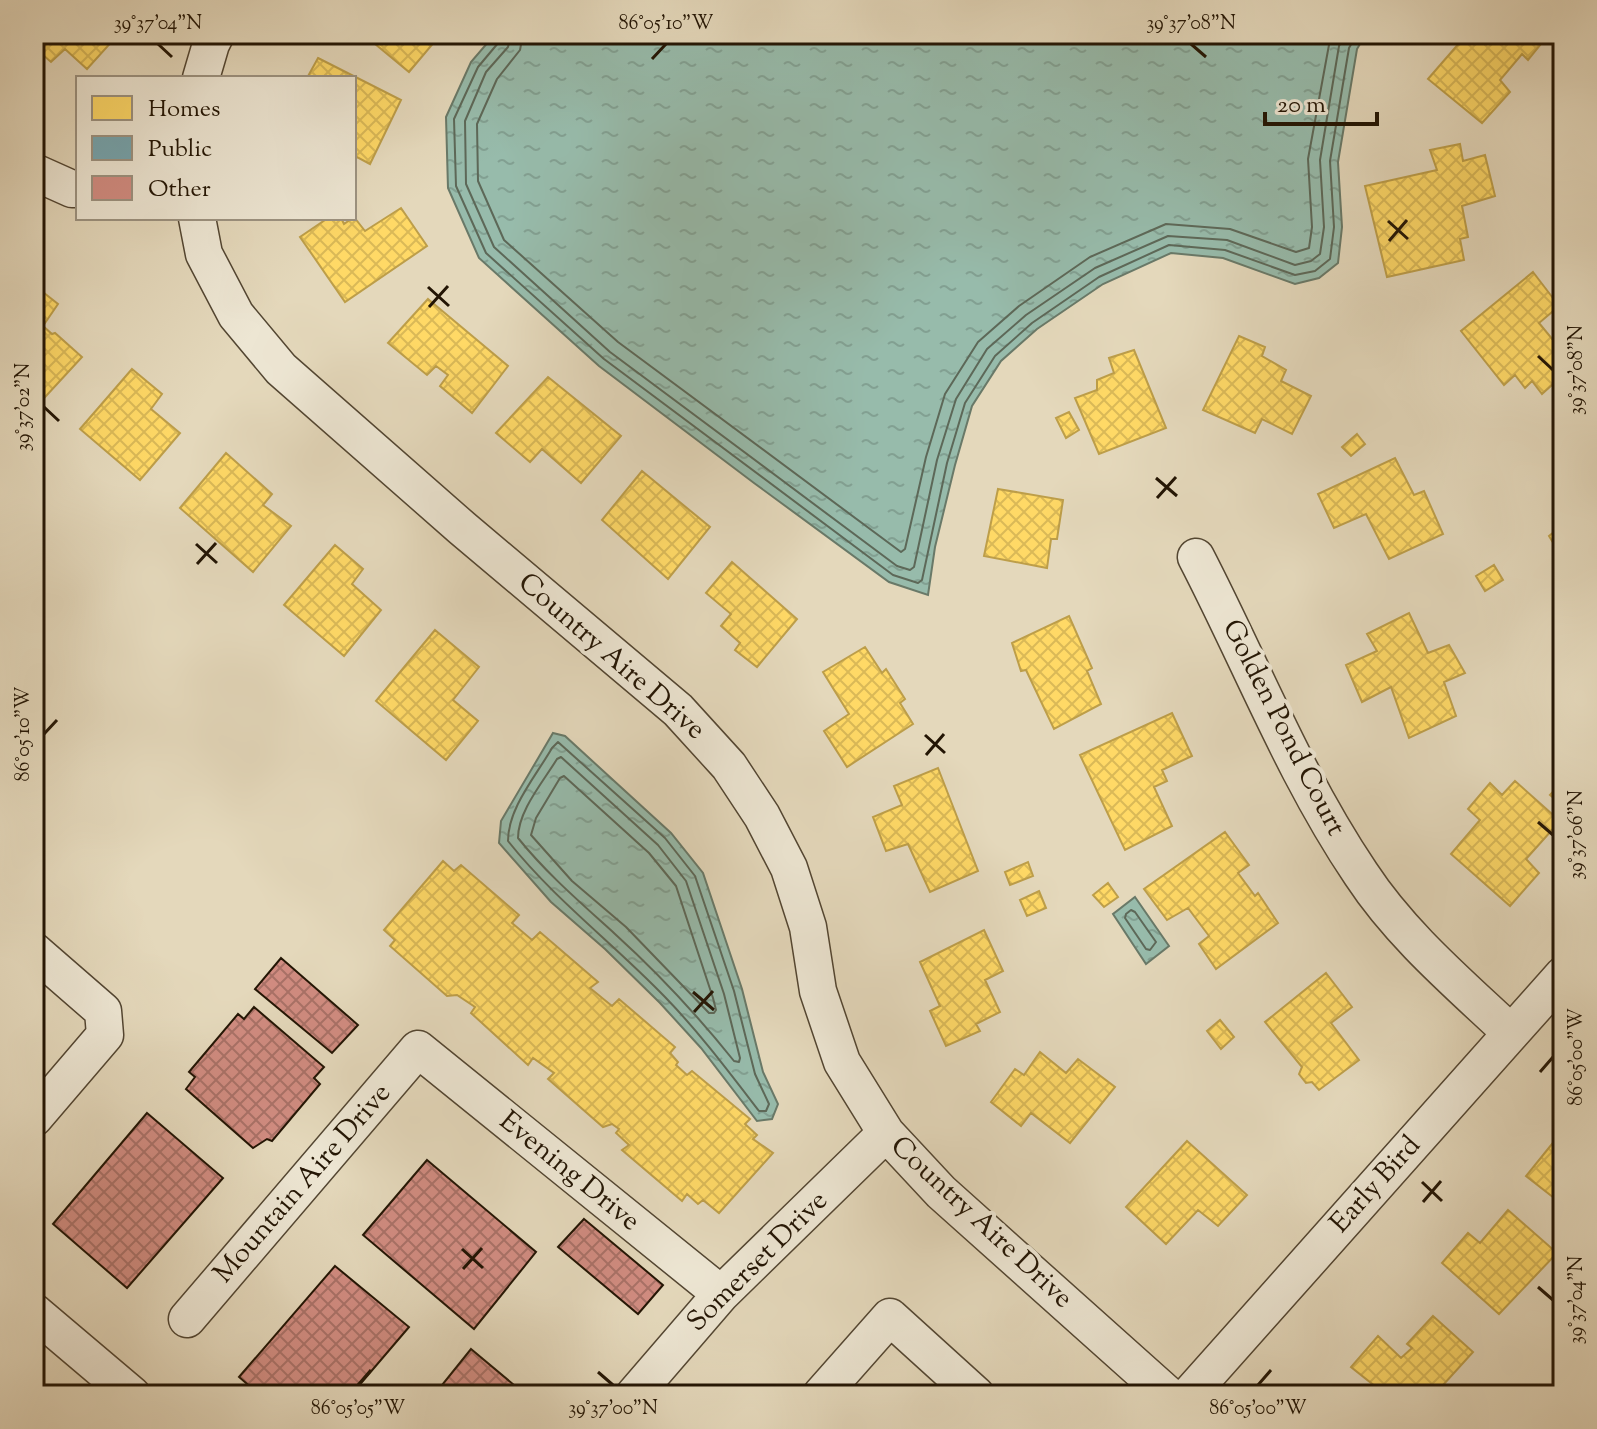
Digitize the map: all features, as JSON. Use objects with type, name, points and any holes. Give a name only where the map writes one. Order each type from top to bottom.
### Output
[{"type":"street","points":[[202,76],[216,34]]},
{"type":"street","points":[[34,172],[76,189]]},
{"type":"street","name":"Country Aire Drive","points":[[197,220],[204,254],[236,315],[281,369],[462,528],[678,710],[729,766],[762,816],[789,868],[808,927],[818,991],[842,1062],[886,1133],[941,1192],[1168,1395]]},
{"type":"street","name":"Golden Pond Court","points":[[1196,557],[1311,795],[1363,877],[1429,956],[1511,1033]]},
{"type":"street","points":[[34,951],[103,1011],[105,1035],[34,1118]]},
{"type":"street","name":"Early Bird","points":[[1189,1395],[1563,975]]},
{"type":"street","name":"Evening Drive","points":[[418,1049],[721,1294]]},
{"type":"street","name":"Mountain Aire Drive","points":[[187,1319],[418,1049]]},
{"type":"street","name":"Somerset Drive","points":[[634,1395],[721,1294],[886,1133]]},
{"type":"street","points":[[34,1312],[132,1395]]},
{"type":"street","points":[[821,1395],[890,1317],[976,1395]]},
{"type":"water","points":[[495,34],[1366,34],[1357,49],[1338,162],[1342,227],[1338,263],[1319,278],[1295,284],[1223,258],[1171,253],[1103,284],[1037,329],[1001,361],[972,406],[935,547],[928,595],[889,582],[754,483],[599,366],[479,258],[448,188],[446,117],[471,62]]},
{"type":"water","points":[[553,733],[565,736],[671,833],[703,873],[742,989],[763,1072],[778,1104],[772,1119],[757,1121],[701,1048],[660,1003],[551,902],[499,843],[501,821]]},
{"type":"water","points":[[1135,897],[1169,946],[1146,964],[1113,914]]},
{"type":"building: Homes","points":[[34,34],[112,34],[116,37],[87,69],[65,49],[51,62],[34,47]]},
{"type":"building: Homes","points":[[363,34],[441,34],[409,72]]},
{"type":"building: Homes","points":[[1467,34],[1549,34],[1528,60],[1522,54],[1500,80],[1510,92],[1482,123],[1428,79]]},
{"type":"building: Homes","points":[[318,58],[354,76],[308,76]]},
{"type":"building: Homes","points":[[356,77],[401,100],[370,164],[357,157]]},
{"type":"building: Homes","points":[[1460,144],[1463,161],[1485,155],[1495,196],[1462,206],[1468,237],[1460,239],[1464,260],[1387,277],[1365,186],[1437,170],[1430,150]]},
{"type":"building: Homes","points":[[401,208],[427,246],[345,302],[300,237],[325,220],[342,220],[344,224],[356,220],[365,231]]},
{"type":"building: Homes","points":[[1533,272],[1559,306],[1539,323],[1563,352],[1563,375],[1542,394],[1532,381],[1525,388],[1515,375],[1504,385],[1461,331]]},
{"type":"building: Homes","points":[[34,285],[58,304],[43,326],[82,357],[35,408]]},
{"type":"building: Homes","points":[[428,299],[508,366],[472,413],[440,386],[448,375],[436,366],[427,375],[388,343]]},
{"type":"building: Homes","points":[[1239,336],[1265,347],[1262,356],[1286,370],[1281,381],[1311,396],[1292,434],[1262,419],[1255,433],[1203,410]]},
{"type":"building: Homes","points":[[1134,350],[1166,428],[1099,454],[1075,398],[1097,390],[1097,380],[1114,373],[1109,358]]},
{"type":"building: Homes","points":[[132,369],[162,394],[151,409],[180,433],[140,480],[80,429]]},
{"type":"building: Homes","points":[[548,377],[621,436],[581,483],[542,449],[530,462],[496,433]]},
{"type":"building: Homes","points":[[1069,412],[1079,430],[1066,438],[1056,418]]},
{"type":"building: Homes","points":[[1357,434],[1365,444],[1351,456],[1342,447]]},
{"type":"building: Homes","points":[[226,453],[272,494],[263,505],[291,526],[253,572],[180,508]]},
{"type":"building: Homes","points":[[1395,458],[1414,495],[1424,491],[1443,534],[1389,559],[1366,514],[1334,528],[1318,494]]},
{"type":"building: Homes","points":[[642,471],[710,527],[668,579],[602,520]]},
{"type":"building: Homes","points":[[998,489],[1063,500],[1057,539],[1051,539],[1047,568],[984,556]]},
{"type":"building: Homes","points":[[1560,527],[1563,531],[1563,552],[1560,554],[1549,536]]},
{"type":"building: Homes","points":[[335,545],[363,569],[352,584],[381,610],[344,656],[284,605]]},
{"type":"building: Homes","points":[[732,562],[797,619],[757,667],[735,650],[740,643],[721,626],[731,614],[706,593]]},
{"type":"building: Homes","points":[[1494,565],[1503,580],[1485,591],[1476,576]]},
{"type":"building: Homes","points":[[1409,613],[1428,653],[1449,645],[1465,673],[1444,682],[1456,716],[1409,738],[1391,687],[1362,702],[1346,665],[1377,651],[1367,634]]},
{"type":"building: Homes","points":[[1069,616],[1092,668],[1087,671],[1101,704],[1054,729],[1026,670],[1021,671],[1012,643]]},
{"type":"building: Homes","points":[[435,630],[479,667],[453,700],[478,721],[446,760],[376,701]]},
{"type":"building: Homes","points":[[865,647],[882,673],[886,669],[905,699],[900,703],[913,724],[847,767],[824,731],[849,714],[823,672]]},
{"type":"building: Homes","points":[[1172,713],[1192,756],[1162,770],[1167,781],[1154,787],[1172,826],[1125,850],[1080,755]]},
{"type":"building: Homes","points":[[938,768],[978,871],[930,892],[908,844],[886,851],[873,817],[902,805],[894,786]]},
{"type":"building: Homes","points":[[1515,781],[1560,821],[1526,859],[1539,873],[1510,906],[1451,854],[1480,820],[1468,809],[1490,783],[1502,795]]},
{"type":"building: Homes","points":[[1559,785],[1563,788],[1563,806],[1550,795]]},
{"type":"building: Homes","points":[[1225,832],[1249,865],[1238,873],[1255,896],[1258,893],[1278,923],[1216,969],[1199,944],[1209,936],[1188,908],[1167,920],[1144,889]]},
{"type":"building: Homes","points":[[443,861],[454,871],[461,865],[519,915],[512,923],[532,940],[540,932],[598,982],[590,988],[612,1006],[619,999],[675,1047],[670,1053],[678,1062],[676,1065],[687,1075],[692,1071],[750,1119],[745,1124],[757,1135],[753,1139],[773,1153],[719,1213],[703,1200],[698,1204],[687,1194],[682,1201],[622,1150],[629,1145],[616,1133],[619,1129],[612,1124],[603,1127],[548,1079],[554,1073],[533,1058],[528,1065],[471,1013],[475,1007],[457,995],[447,996],[390,946],[395,940],[384,930]]},
{"type":"building: Homes","points":[[1028,862],[1033,876],[1010,885],[1005,872]]},
{"type":"building: Homes","points":[[1108,883],[1118,897],[1104,907],[1093,895]]},
{"type":"building: Homes","points":[[1039,891],[1046,908],[1027,916],[1020,900]]},
{"type":"building: Homes","points":[[984,930],[1003,971],[985,980],[1000,1012],[976,1024],[980,1031],[946,1046],[930,1011],[940,1006],[920,962]]},
{"type":"building: Homes","points":[[1326,973],[1352,1007],[1331,1023],[1359,1060],[1319,1090],[1312,1082],[1306,1083],[1299,1074],[1302,1067],[1265,1022]]},
{"type":"building: Homes","points":[[1220,1020],[1234,1037],[1221,1049],[1207,1031]]},
{"type":"building: Homes","points":[[1040,1052],[1066,1073],[1078,1059],[1115,1087],[1070,1143],[1031,1113],[1021,1126],[991,1102],[1015,1069],[1024,1075]]},
{"type":"building: Homes","points":[[1556,1139],[1561,1143],[1563,1141],[1563,1205],[1526,1176]]},
{"type":"building: Homes","points":[[1187,1141],[1247,1195],[1218,1226],[1198,1210],[1166,1244],[1126,1207]]},
{"type":"building: Homes","points":[[1508,1210],[1557,1253],[1499,1314],[1442,1263],[1468,1233],[1480,1243]]},
{"type":"building: Homes","points":[[1433,1316],[1473,1352],[1434,1395],[1369,1395],[1376,1387],[1351,1367],[1378,1336],[1401,1358],[1412,1348],[1407,1344]]},
{"type":"building: Public","points":[[86,1389],[94,1395],[34,1395],[34,1393]]},
{"type":"building: Other","points":[[281,958],[358,1025],[332,1053],[255,989]]},
{"type":"building: Other","points":[[254,1007],[324,1067],[314,1078],[320,1084],[272,1141],[267,1139],[253,1148],[186,1089],[195,1077],[189,1072],[238,1014],[244,1019]]},
{"type":"building: Other","points":[[147,1113],[223,1178],[127,1288],[53,1224]]},
{"type":"building: Other","points":[[427,1160],[536,1252],[474,1329],[363,1235]]},
{"type":"building: Other","points":[[584,1219],[663,1285],[638,1314],[558,1247]]},
{"type":"building: Other","points":[[335,1266],[409,1327],[351,1395],[260,1395],[239,1377]]},
{"type":"building: Other","points":[[471,1349],[526,1395],[434,1395]]}]
